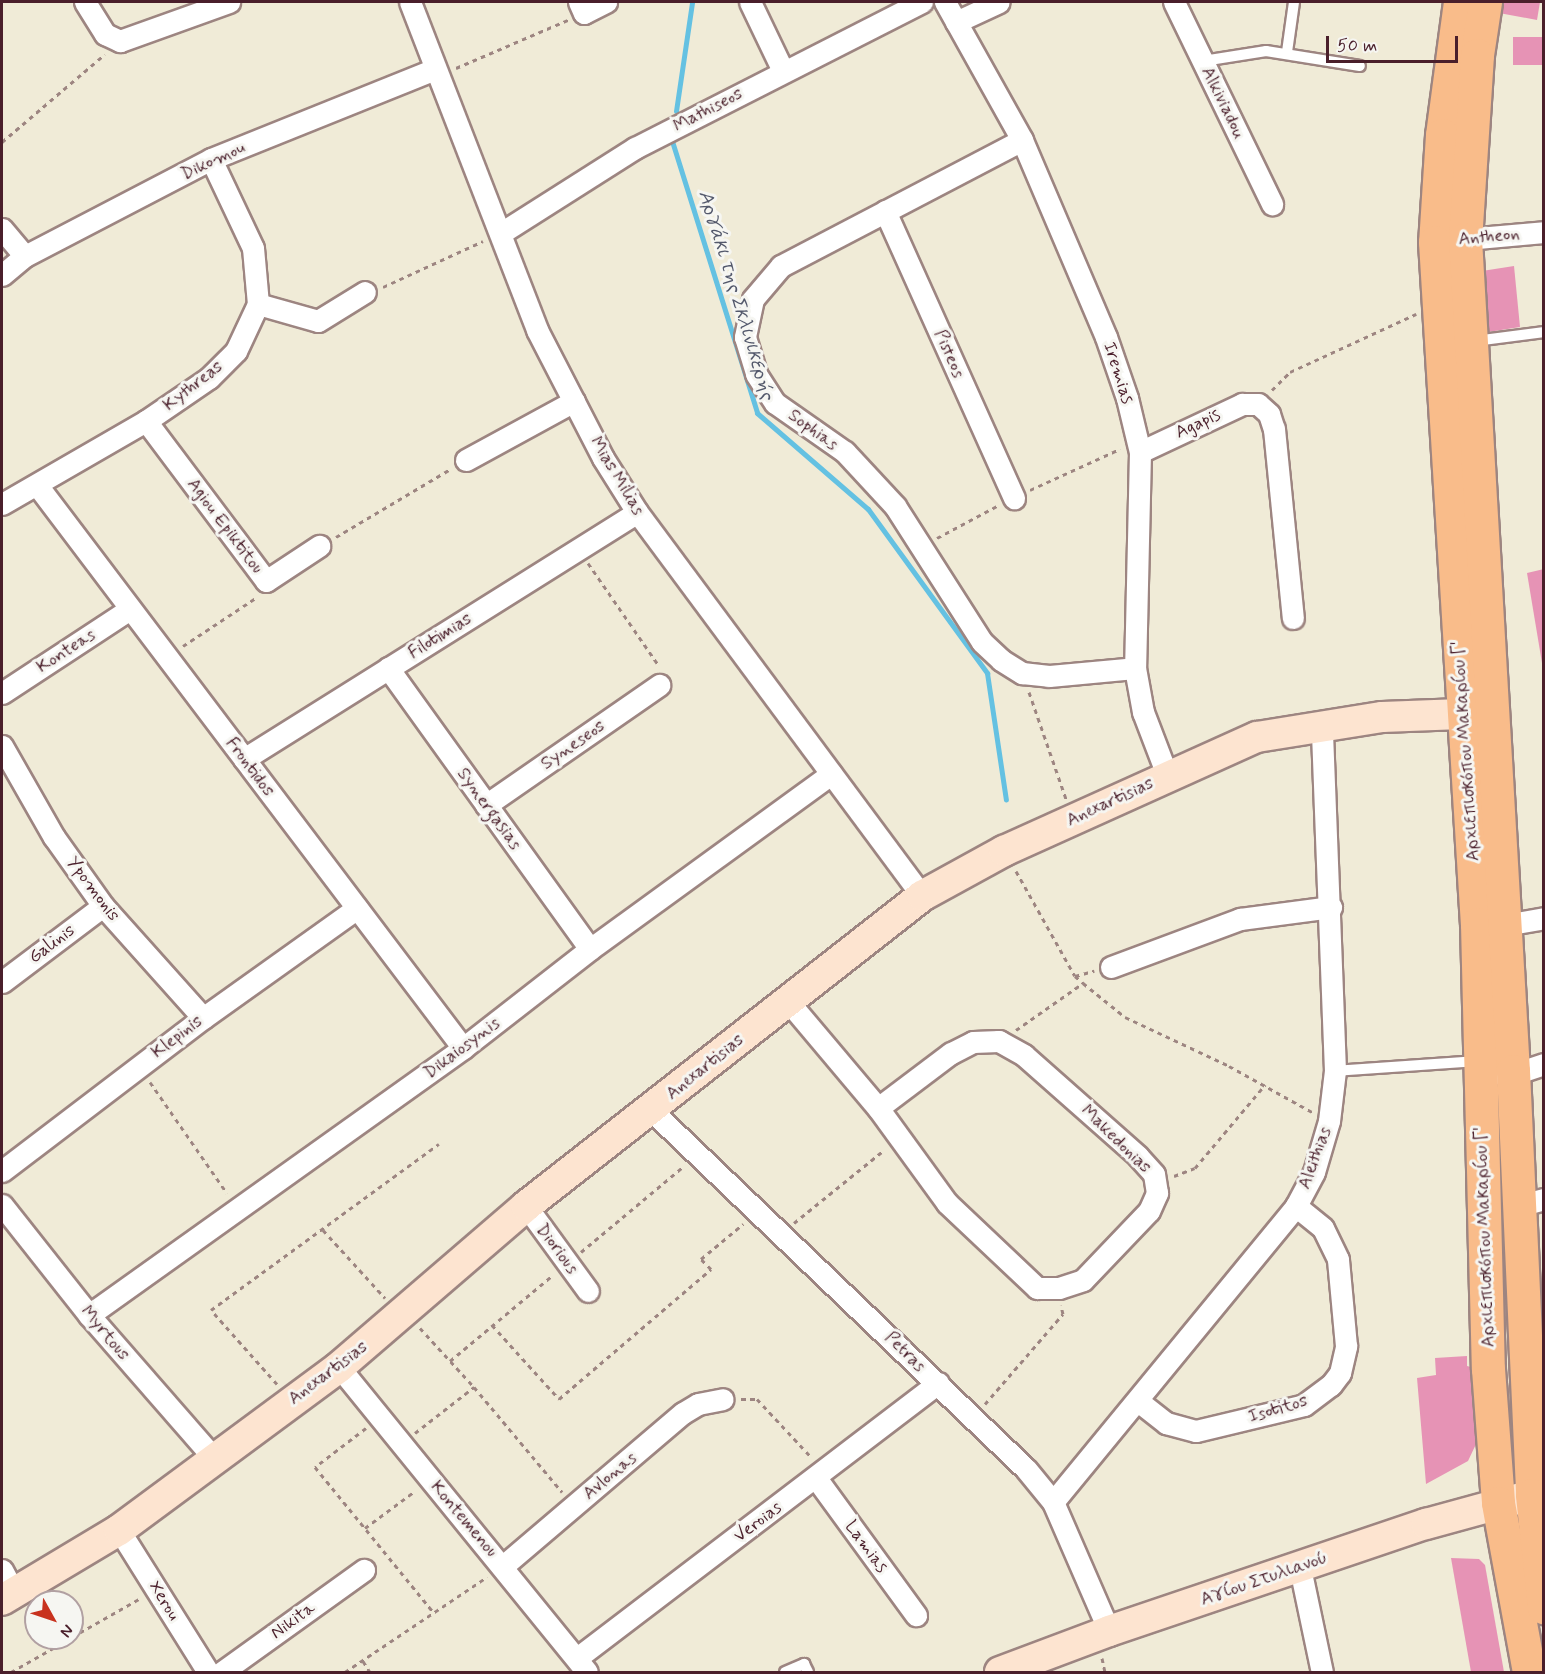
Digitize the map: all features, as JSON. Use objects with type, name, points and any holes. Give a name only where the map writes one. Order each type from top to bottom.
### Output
[{"type":"main road","name":"Αρχιεπισκόπου Μακαρίου Γ'","points":[[1460,2],[1442,135],[1478,714],[1505,925],[1528,1068],[1535,1367],[1532,1495],[1544,1607]]},
{"type":"main road","name":"Αρχιεπισκόπου Μακαρίου Γ'","points":[[1485,2],[1450,241],[1469,342],[1478,714],[1480,1061],[1488,1369],[1498,1503],[1528,1672]]},
{"type":"street","points":[[85,2],[105,34],[120,41],[229,2]]},
{"type":"street","name":"Mias Milias","points":[[410,2],[537,330],[637,512],[922,896]]},
{"type":"street","points":[[581,7],[606,2]]},
{"type":"street","points":[[750,2],[783,71]]},
{"type":"street","name":"Mathiseos","points":[[501,233],[610,162],[783,71],[922,2]]},
{"type":"street","name":"Iremias","points":[[945,2],[1022,140],[1106,337],[1140,452],[1135,668],[1143,712],[1167,775]]},
{"type":"street","points":[[956,22],[999,2]]},
{"type":"street","name":"Alkiviadou","points":[[1174,2],[1272,204]]},
{"type":"street","name":"Dikomou","points":[[2,275],[25,256],[211,159],[436,72]]},
{"type":"street","name":"Sophias","points":[[1022,140],[781,266],[753,299],[745,338],[756,374],[775,403],[845,452],[895,506],[982,642],[1022,674]]},
{"type":"street","points":[[211,159],[253,248],[258,304],[318,321],[365,292]]},
{"type":"street","name":"Pisteos","points":[[885,211],[1014,498]]},
{"type":"street","points":[[2,230],[25,256]]},
{"type":"street","name":"Antheon","points":[[1450,241],[1544,232]]},
{"type":"street","name":"Kythreas","points":[[2,504],[146,421],[209,378],[236,351],[258,304]]},
{"type":"street","points":[[466,460],[574,401]]},
{"type":"street","name":"Agapis","points":[[1140,452],[1242,404],[1258,404]]},
{"type":"street","points":[[1258,404],[1269,414],[1274,429],[1293,618]]},
{"type":"street","name":"Agiou Epiktitou","points":[[146,421],[266,581],[320,546]]},
{"type":"street","name":"Frontidos","points":[[37,485],[463,1048]]},
{"type":"street","name":"Filotimias","points":[[244,759],[637,512]]},
{"type":"street","name":"Konteas","points":[[2,693],[130,609]]},
{"type":"street","name":"Synergasias","points":[[388,668],[590,949]]},
{"type":"street","points":[[1022,674],[1049,676],[1135,668]]},
{"type":"street","name":"Syneseos","points":[[486,805],[659,684]]},
{"type":"street","name":"Anexartisias","points":[[6,1588],[119,1530],[213,1457],[339,1367],[526,1206],[922,896],[1004,851],[1167,775],[1257,737],[1382,717],[1478,714]]},
{"type":"street","name":"Aleithias","points":[[1053,1502],[1296,1206],[1314,1172],[1329,1121],[1335,1071],[1322,725]]},
{"type":"street","name":"Ypomonis","points":[[2,746],[54,837],[103,906],[203,1018]]},
{"type":"street","name":"Dikaiosynis","points":[[89,1315],[463,1048],[590,949],[831,774]]},
{"type":"street","name":"Galinis","points":[[2,982],[103,906]]},
{"type":"street","points":[[1111,967],[1240,919],[1330,907]]},
{"type":"street","name":"Klepinis","points":[[2,1171],[203,1018],[357,908]]},
{"type":"street","points":[[1505,925],[1544,918]]},
{"type":"street","points":[[787,1000],[878,1108],[947,1203],[1037,1288],[1059,1288]]},
{"type":"street","points":[[878,1108],[958,1049],[973,1042],[999,1041]]},
{"type":"street","name":"Makedonias","points":[[999,1041],[1024,1055],[1138,1156],[1154,1173],[1157,1193],[1149,1211],[1083,1280],[1059,1288]]},
{"type":"street","points":[[1484,1193],[1498,1168],[1498,1094],[1506,1075],[1528,1068]]},
{"type":"street","name":"Petras","points":[[651,1110],[1026,1469],[1053,1502],[1109,1631]]},
{"type":"street","name":"Myrtous","points":[[2,1205],[89,1315],[213,1457]]},
{"type":"street","name":"Diorious","points":[[526,1206],[588,1291]]},
{"type":"street","name":"Isotitos","points":[[1138,1401],[1166,1423],[1196,1431],[1304,1405],[1331,1385],[1340,1373],[1347,1346],[1338,1259],[1323,1228],[1296,1206]]},
{"type":"street","name":"Kontemenou","points":[[339,1367],[582,1665]]},
{"type":"street","name":"Veroias","points":[[582,1665],[938,1383]]},
{"type":"street","name":"Avlonas","points":[[503,1566],[683,1413],[698,1404],[723,1399]]},
{"type":"street","name":"Lamias","points":[[820,1475],[916,1615]]},
{"type":"street","name":"Αγίου Στυλιανού","points":[[1000,1672],[1109,1631],[1498,1503],[1532,1495]]},
{"type":"street","name":"Xerou","points":[[119,1530],[208,1672]]},
{"type":"street","points":[[1300,1568],[1322,1672]]},
{"type":"street","name":"Nikita","points":[[222,1672],[364,1570]]},
{"type":"lane","points":[[1287,52],[1294,2]]},
{"type":"lane","points":[[1203,61],[1242,53],[1287,52],[1360,66]]},
{"type":"lane","points":[[1469,342],[1544,332]]},
{"type":"lane","points":[[1335,1071],[1480,1061]]},
{"type":"lane","points":[[785,1672],[804,1664],[808,1672]]},
{"type":"path","points":[[436,72],[581,7]]},
{"type":"path","points":[[2,141],[120,41]]},
{"type":"path","points":[[365,292],[377,290],[501,233]]},
{"type":"path","points":[[1258,404],[1290,372],[1427,308]]},
{"type":"path","points":[[320,546],[466,460]]},
{"type":"path","points":[[578,549],[662,670],[659,684]]},
{"type":"path","points":[[166,657],[257,598],[266,581]]},
{"type":"path","points":[[1022,674],[1073,819]]},
{"type":"path","points":[[1004,851],[1075,976],[1125,1017],[1264,1085],[1329,1121]]},
{"type":"path","points":[[999,1041],[1083,982]]},
{"type":"path","points":[[139,1066],[238,1209]]},
{"type":"path","points":[[1155,1184],[1195,1168],[1264,1085]]},
{"type":"path","points":[[782,1233],[899,1137]]},
{"type":"path","points":[[292,1401],[212,1310],[439,1144]]},
{"type":"path","points":[[450,1361],[698,1154]]},
{"type":"path","points":[[492,1324],[559,1399],[711,1269],[701,1259],[758,1211]]},
{"type":"path","points":[[322,1229],[474,1387],[574,1506]]},
{"type":"path","points":[[973,1417],[1063,1314],[1059,1288]]},
{"type":"path","points":[[401,1443],[474,1387]]},
{"type":"path","points":[[723,1399],[756,1399],[820,1475]]},
{"type":"path","points":[[380,1417],[315,1467],[434,1613]]},
{"type":"path","points":[[365,1528],[431,1479]]},
{"type":"path","points":[[345,1672],[503,1566]]},
{"type":"path","points":[[84,1631],[156,1589]]},
{"type":"path","points":[[11,1672],[50,1650]]},
{"type":"path","points":[[363,1660],[370,1672]]},
{"type":"building","points":[[1501,2],[1540,2],[1537,20],[1499,13]]},
{"type":"building","points":[[1513,37],[1544,37],[1544,65],[1513,65]]},
{"type":"building","points":[[1514,266],[1520,327],[1482,333],[1482,271]]},
{"type":"building","points":[[1544,569],[1544,663],[1542,663],[1527,573]]},
{"type":"building","points":[[1467,1356],[1467,1366],[1471,1367],[1477,1442],[1468,1461],[1426,1484],[1417,1378],[1436,1375],[1435,1358]]},
{"type":"building","points":[[1451,1558],[1479,1559],[1485,1565],[1504,1672],[1471,1672]]},
{"type":"waterway","name":"Αργάκι της Σκλινικερής","points":[[676,111],[692,2]]},
{"type":"waterway","name":"Αργάκι της Σκλινικερής","points":[[672,141],[757,413],[868,509],[987,673],[1006,800]]}]
